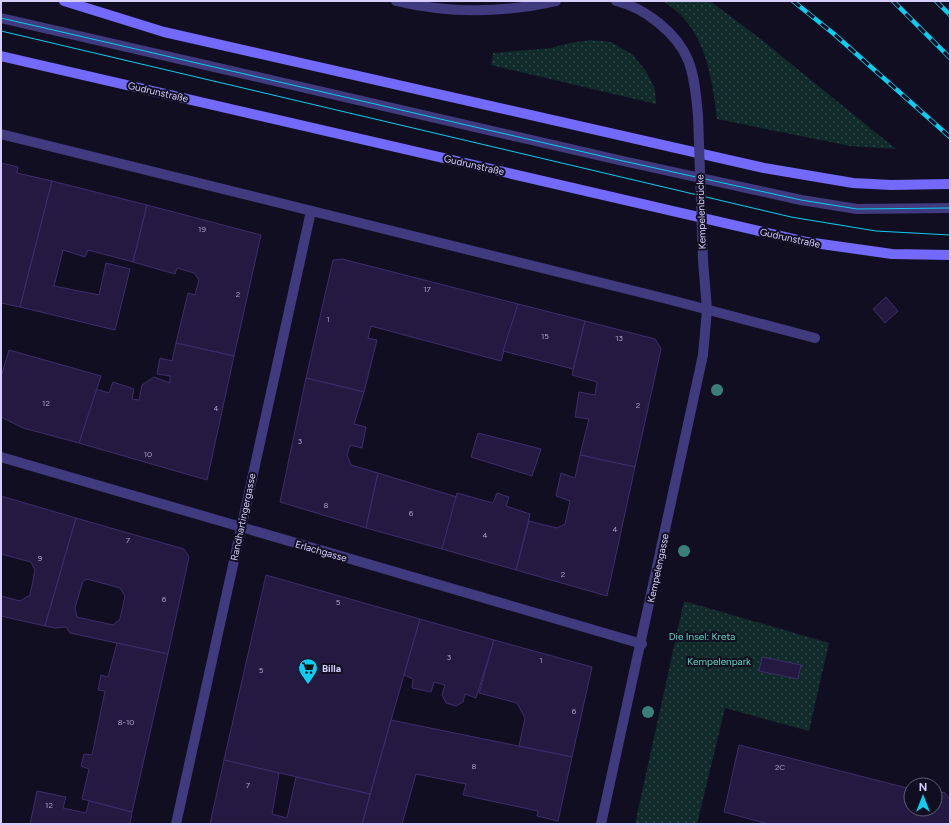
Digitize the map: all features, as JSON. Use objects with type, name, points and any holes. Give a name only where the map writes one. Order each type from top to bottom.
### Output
[{"type":"main road","points":[[64,1],[164,32],[764,168],[853,183],[891,185],[950,184]]},
{"type":"main road","name":"Gudrunstraße","points":[[1,56],[807,242],[892,254],[950,255]]},
{"type":"street","points":[[396,1],[458,11],[499,11],[556,1]]},
{"type":"street","name":"Kempelenbrücke","points":[[616,1],[644,12],[661,26],[676,42],[688,60],[695,83],[698,115],[703,260],[707,310]]},
{"type":"street","points":[[1,18],[623,161],[800,200],[857,209],[884,210],[950,208]]},
{"type":"street","points":[[1,134],[816,338]]},
{"type":"street","name":"Randhartingergasse","points":[[176,824],[311,211]]},
{"type":"street","name":"Kempelengasse","points":[[601,824],[642,644],[703,355],[707,310]]},
{"type":"street","name":"Erlachgasse","points":[[1,457],[642,644]]},
{"type":"green space","points":[[662,1],[710,1],[758,37],[896,149],[850,146],[717,119],[709,69],[704,53],[688,24],[677,11]]},
{"type":"green space","points":[[591,40],[611,42],[633,55],[646,71],[655,89],[656,104],[491,65],[493,53],[552,48],[569,43]]},
{"type":"green space","name":"Kempelenpark","points":[[684,601],[829,643],[809,731],[725,708],[697,824],[635,824]]},
{"type":"building","points":[[1,163],[18,167],[17,173],[52,181],[20,307],[1,303]]},
{"type":"building","points":[[52,181],[147,205],[133,262],[88,250],[85,257],[63,250],[54,286],[99,295],[106,263],[130,269],[115,330],[20,307]]},
{"type":"building","points":[[147,205],[261,235],[234,356],[176,343],[188,293],[195,295],[199,280],[194,273],[177,268],[175,274],[133,262]]},
{"type":"building","points":[[342,259],[518,304],[501,361],[371,326],[368,338],[377,340],[364,392],[306,378],[333,260]]},
{"type":"building","points":[[886,297],[898,311],[885,323],[873,309]]},
{"type":"building","points":[[518,304],[585,321],[573,369],[503,351]]},
{"type":"building","points":[[585,321],[655,339],[661,349],[635,467],[580,455],[589,419],[575,417],[579,392],[595,395],[597,382],[572,375]]},
{"type":"building","points":[[176,343],[234,356],[207,480],[79,443],[96,389],[109,393],[113,382],[134,389],[132,399],[139,400],[142,385],[154,377],[170,383],[170,376],[157,374],[160,358],[172,361]]},
{"type":"building","points":[[9,350],[101,376],[79,443],[23,428],[1,417],[1,377]]},
{"type":"building","points":[[306,378],[364,392],[354,424],[366,427],[362,448],[350,445],[347,455],[351,465],[378,473],[366,528],[280,502]]},
{"type":"building","points":[[478,433],[541,449],[532,476],[471,457]]},
{"type":"building","points":[[580,455],[635,467],[607,596],[516,570],[529,521],[557,528],[565,524],[570,501],[556,496],[561,473],[575,478]]},
{"type":"building","points":[[378,473],[457,497],[442,549],[366,528]]},
{"type":"building","points":[[457,493],[493,503],[497,493],[509,497],[506,506],[530,514],[516,570],[442,549]]},
{"type":"building","points":[[1,496],[76,518],[45,626],[1,616],[1,596],[20,601],[30,595],[35,570],[31,562],[1,554]]},
{"type":"building","points":[[76,518],[184,549],[189,557],[168,654],[70,633],[66,627],[55,628],[45,626]],"holes":[[[87,579],[120,588],[125,596],[120,619],[113,625],[77,617],[75,608],[83,581]]]},
{"type":"building","points":[[266,575],[420,619],[370,794],[224,760]]},
{"type":"building","points":[[420,619],[494,640],[476,698],[465,694],[463,702],[456,706],[446,703],[442,695],[445,685],[434,682],[431,692],[412,688],[413,679],[404,675]]},
{"type":"building","points":[[494,640],[592,667],[572,757],[519,746],[525,718],[517,703],[479,693]]},
{"type":"building","points":[[117,643],[168,654],[132,812],[82,799],[89,769],[81,766],[84,754],[92,755],[105,691],[98,690],[101,675],[108,677]]},
{"type":"building","points":[[762,657],[801,665],[798,679],[759,671]]},
{"type":"building","points":[[391,720],[572,757],[558,821],[537,816],[538,811],[463,795],[466,784],[416,774],[402,824],[362,824]]},
{"type":"building","points":[[739,745],[903,787],[903,817],[943,817],[943,793],[945,793],[950,800],[950,824],[768,824],[724,812]]},
{"type":"building","points":[[224,760],[279,773],[272,814],[287,818],[296,777],[370,794],[362,824],[210,824]]},
{"type":"building","points":[[37,791],[66,797],[63,808],[86,813],[89,801],[132,812],[130,824],[30,824]]},
{"type":"tram line","points":[[1,18],[623,161],[801,200],[857,209],[950,208]]},
{"type":"tram line","points":[[1,31],[791,217],[876,231],[950,235]]},
{"type":"railway","points":[[793,1],[834,34],[950,137]]},
{"type":"railway","points":[[893,1],[950,58]]},
{"type":"railway","points":[[936,1],[950,15]]},
{"type":"place","name":"Billa","points":[[308,685]]},
{"type":"park label","name":"Die Insel: Kreta","points":[[702,636]]}]
